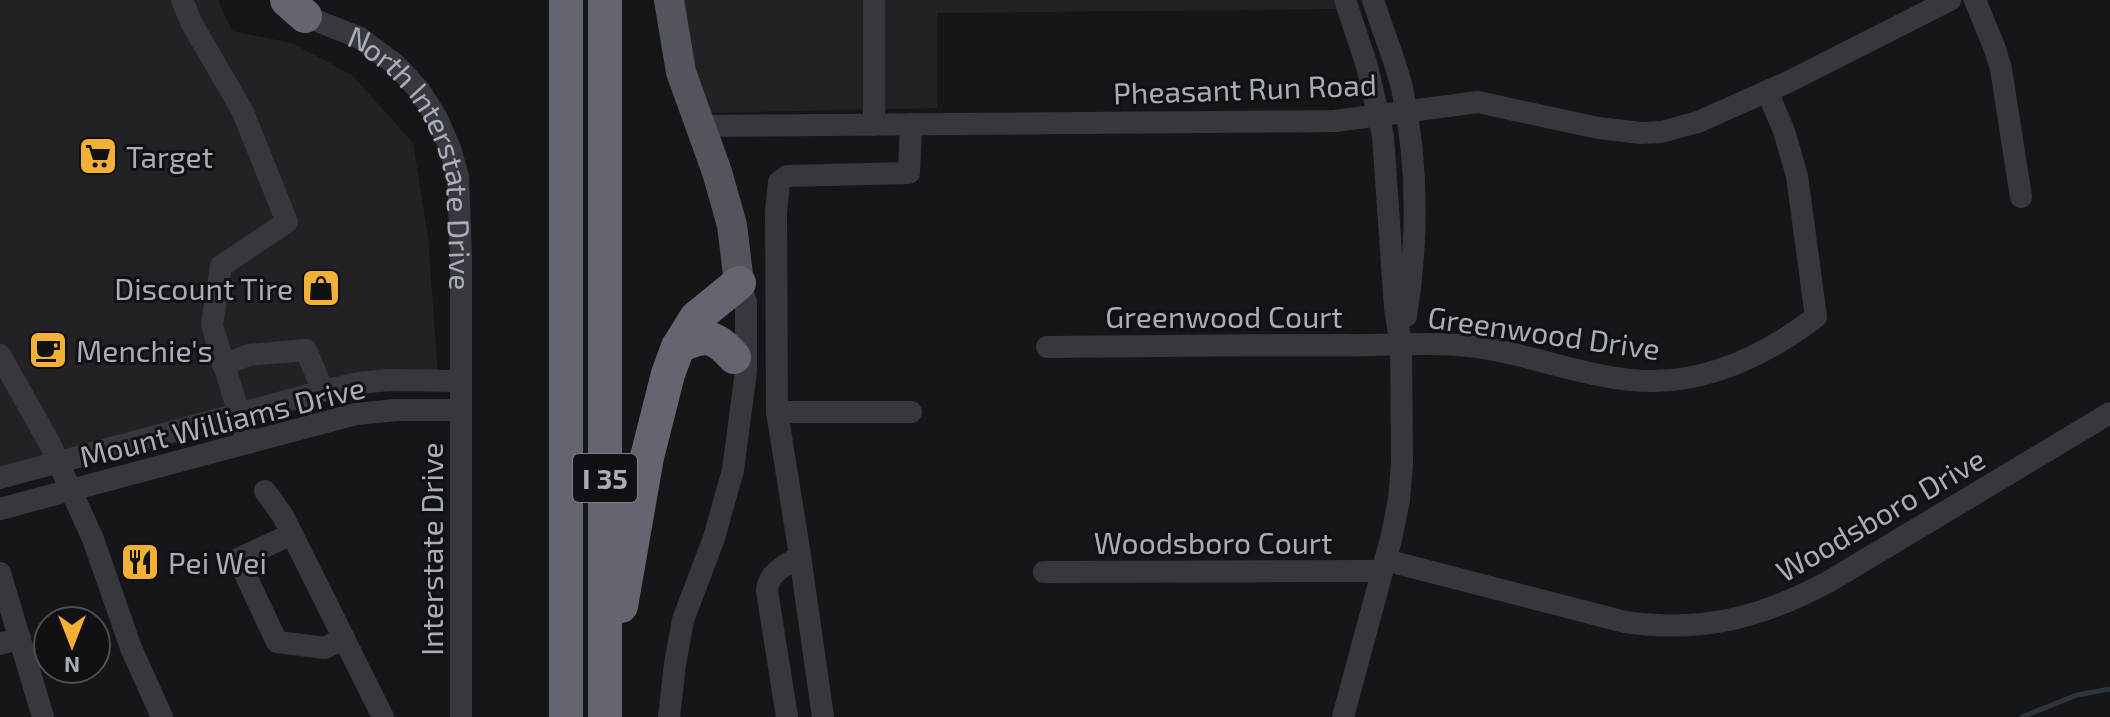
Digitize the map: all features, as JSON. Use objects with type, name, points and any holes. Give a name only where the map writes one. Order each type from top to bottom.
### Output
[{"type":"highway","name":"I 35","points":[[605,0],[605,707]]},
{"type":"highway","name":"I 35","points":[[562,6],[566,717]]},
{"type":"highway","points":[[605,707],[647,457],[661,399],[678,347],[696,318],[739,283]]},
{"type":"highway","points":[[678,347],[698,338],[707,338],[723,344],[734,357]]},
{"type":"main road","name":"North Interstate Drive","points":[[268,0],[296,8]]},
{"type":"main road","points":[[669,0],[681,72],[729,213],[739,283]]},
{"type":"street","points":[[182,0],[192,24],[242,110],[287,222],[221,266],[212,325],[248,443]]},
{"type":"street","points":[[874,0],[874,125]]},
{"type":"street","points":[[1345,0],[1367,66],[1383,136],[1395,308],[1401,345]]},
{"type":"street","points":[[1343,717],[1384,566],[1401,481],[1401,345],[1415,219],[1412,149],[1401,87],[1373,0]]},
{"type":"street","name":"Pheasant Run Road","points":[[700,126],[1335,121],[1478,102],[1598,128],[1661,132],[1698,122],[1767,91],[1950,0]]},
{"type":"street","points":[[1975,0],[2001,69],[2021,197]]},
{"type":"street","name":"North Interstate Drive","points":[[296,8],[360,38],[396,65],[419,90],[437,118],[458,177],[460,381]]},
{"type":"street","name":"Greenwood Drive","points":[[1401,345],[1435,343],[1501,350],[1599,374],[1655,381],[1693,376],[1734,365],[1791,336],[1816,317],[1797,176],[1784,131],[1767,91]]},
{"type":"street","points":[[823,717],[777,412],[776,212],[779,182],[787,176],[909,173],[911,124]]},
{"type":"street","points":[[738,437],[734,303],[739,283]]},
{"type":"street","points":[[669,717],[683,620],[725,504],[733,470],[746,371],[746,302],[739,283]]},
{"type":"street","name":"Greenwood Court","points":[[1047,347],[1401,345]]},
{"type":"street","points":[[223,365],[249,355],[306,350],[323,391]]},
{"type":"street","points":[[0,355],[58,462],[93,539],[131,648],[162,717]]},
{"type":"street","name":"Mount Williams Drive","points":[[0,478],[359,383],[389,380],[460,381]]},
{"type":"street","name":"Interstate Drive","points":[[460,381],[461,717]]},
{"type":"street","name":"Mount Williams Drive","points":[[0,509],[356,414],[396,410],[460,410]]},
{"type":"street","points":[[777,412],[911,412]]},
{"type":"street","name":"Woodsboro Drive","points":[[1384,566],[1625,622],[1689,625],[1746,617],[1783,605],[1828,582],[2110,413]]},
{"type":"street","points":[[265,491],[283,516],[383,717]]},
{"type":"street","points":[[292,534],[238,559],[277,642],[325,648],[344,638]]},
{"type":"street","points":[[787,717],[767,591],[768,580],[773,574],[800,556]]},
{"type":"street","name":"Woodsboro Court","points":[[1044,572],[1384,566]]},
{"type":"street","points":[[0,573],[10,641],[43,717]]},
{"type":"shaded area","points":[[0,0],[218,0],[232,31],[292,43],[352,75],[413,143],[428,237],[438,374],[0,470]]},
{"type":"shaded area","points":[[676,0],[1333,0],[1335,9],[937,13],[937,108],[708,113],[700,106]]},
{"type":"waterway","points":[[2022,717],[2077,695],[2110,689]]},
{"type":"place","name":"Target","points":[[98,156]]},
{"type":"place","name":"Discount Tire","points":[[321,288]]},
{"type":"place","name":"Menchie's","points":[[48,350]]},
{"type":"place","name":"Pei Wei","points":[[140,562]]}]
